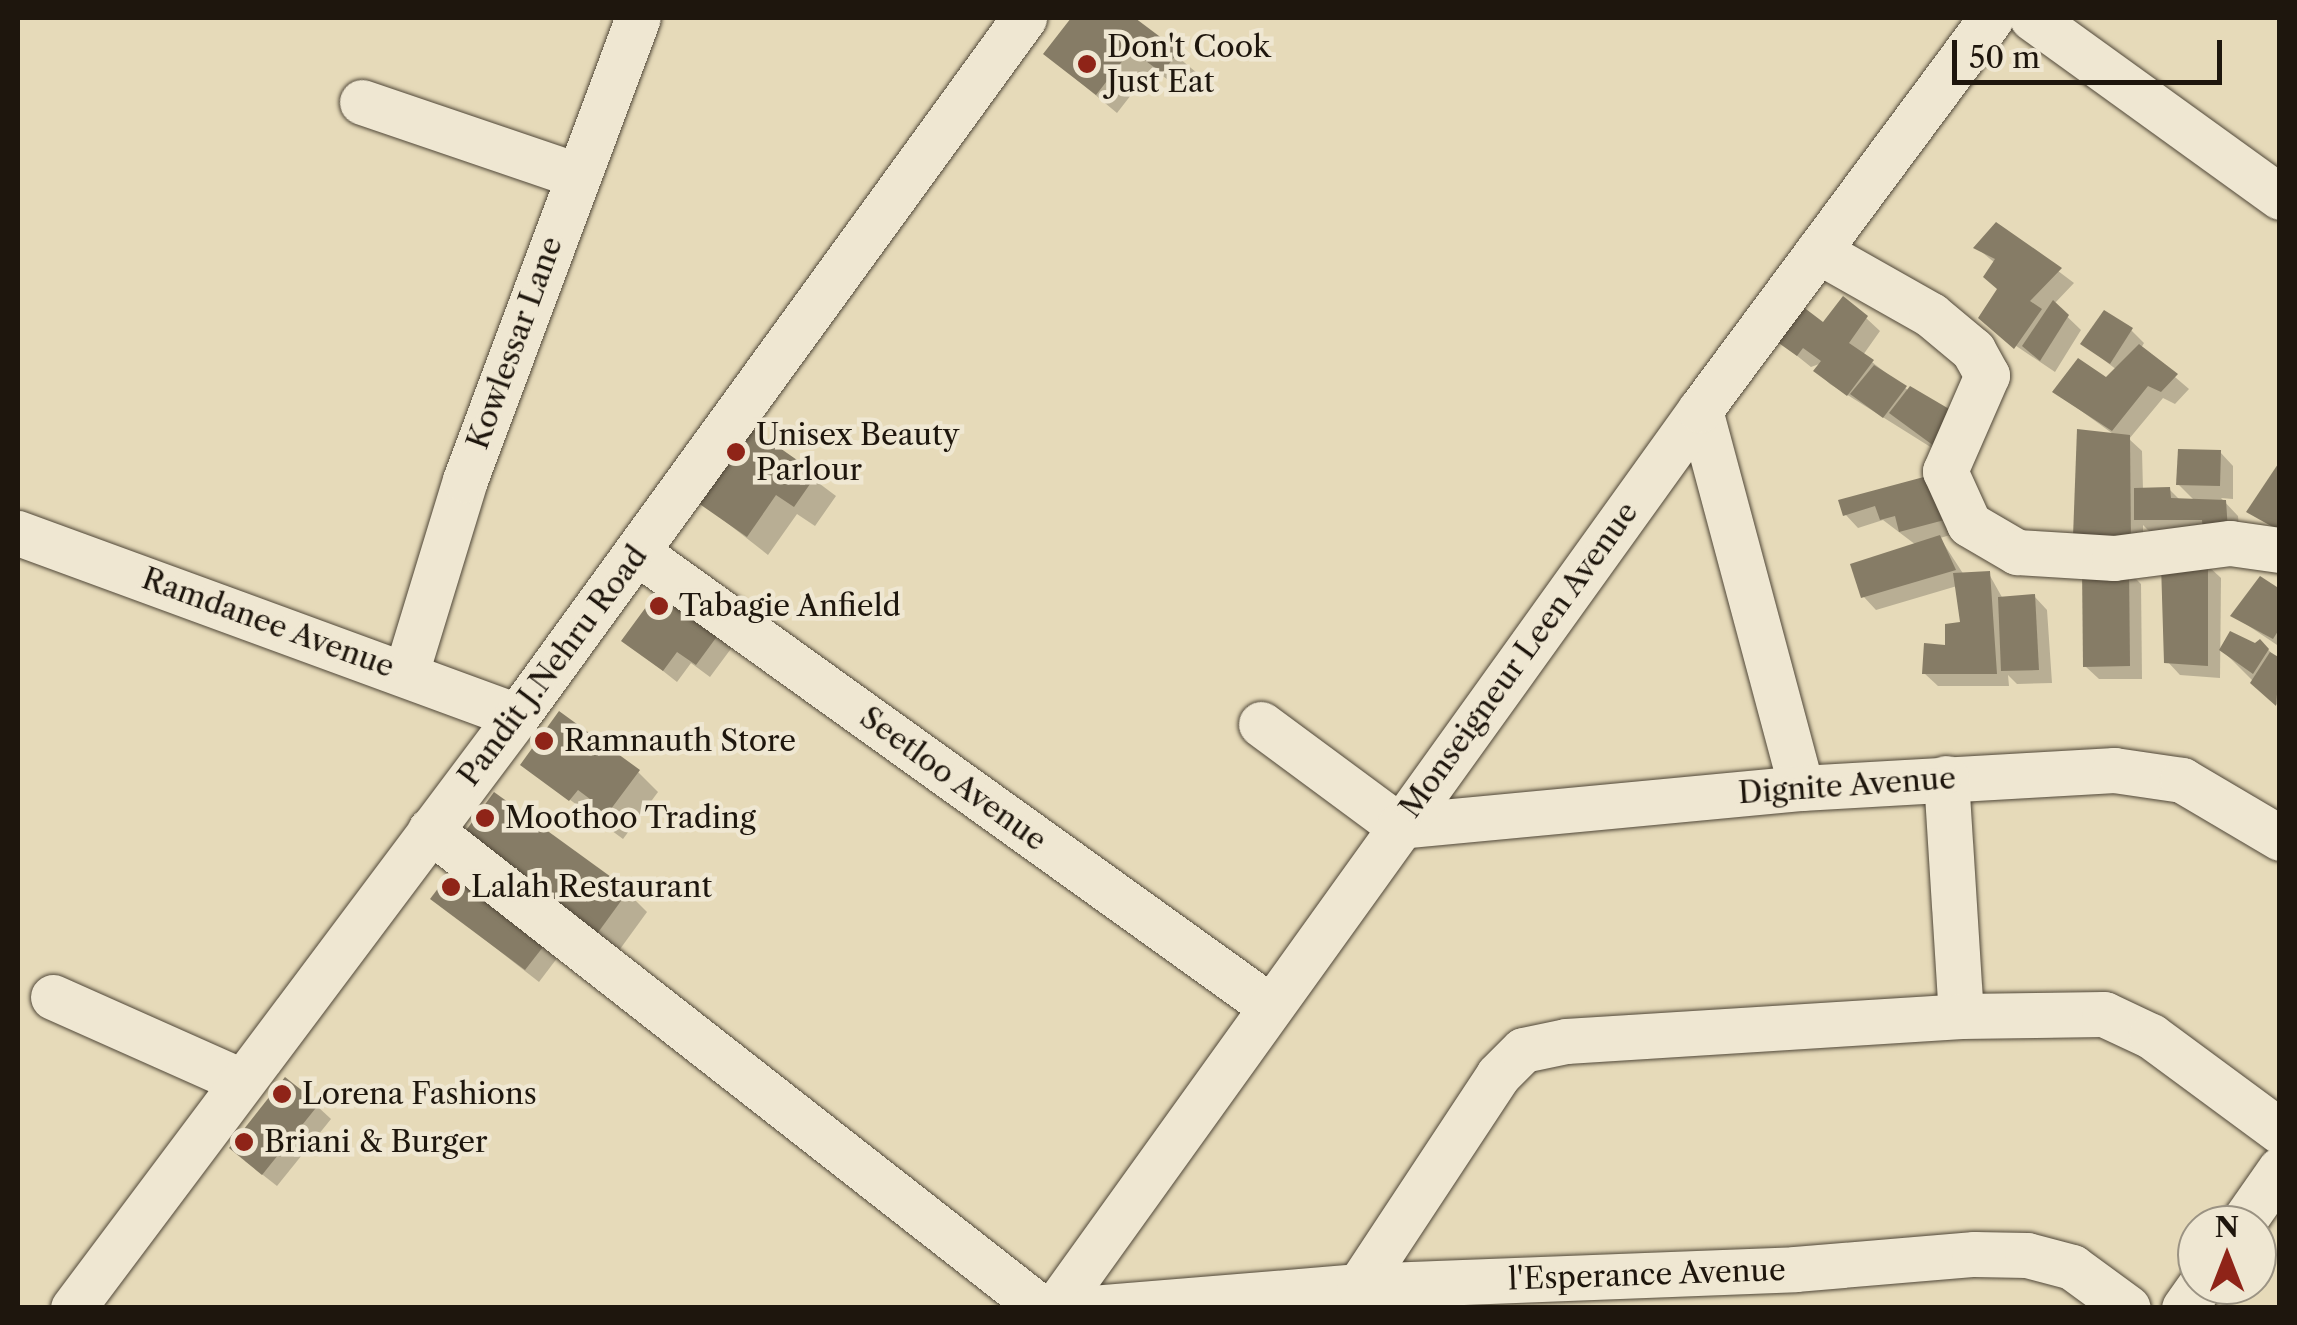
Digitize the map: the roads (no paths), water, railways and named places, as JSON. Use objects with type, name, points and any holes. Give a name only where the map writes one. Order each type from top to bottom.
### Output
[{"type":"street","name":"Kowlessar Lane","points":[[406,673],[466,480],[638,18]]},
{"type":"street","name":"Pandit J.Nehru Road","points":[[73,1308],[517,716],[1024,18]]},
{"type":"street","name":"Monseigneur Leen Avenue","points":[[1055,1308],[1268,1005],[1700,410],[1991,18]]},
{"type":"street","points":[[2032,18],[2280,197]]},
{"type":"street","points":[[362,102],[576,176]]},
{"type":"street","points":[[1818,251],[1931,315],[1980,362],[1987,375],[1945,471],[1969,524],[2017,552],[2114,558],[2230,543],[2280,550]]},
{"type":"street","points":[[1700,410],[1801,788]]},
{"type":"street","name":"Ramdanee Avenue","points":[[18,533],[517,716]]},
{"type":"street","name":"Seetloo Avenue","points":[[637,552],[1268,1005]]},
{"type":"street","points":[[1262,724],[1399,826]]},
{"type":"street","name":"Dignite Avenue","points":[[1399,826],[1801,788],[2114,770],[2182,780],[2280,838]]},
{"type":"street","points":[[1946,778],[1961,1016]]},
{"type":"street","points":[[430,830],[1041,1308]]},
{"type":"street","points":[[53,998],[242,1081]]},
{"type":"street","points":[[1359,1286],[1498,1075],[1522,1050],[1961,1016],[2104,1014],[2151,1036],[2280,1131]]},
{"type":"street","points":[[2255,1205],[2280,1169]]},
{"type":"street","name":"l'Esperance Avenue","points":[[1092,1308],[1359,1286],[1796,1288],[2027,1255],[2072,1267],[2128,1308]]},
{"type":"place","name":"Don't Cook Just Eat","points":[[1087,64]]},
{"type":"place","name":"Unisex Beauty Parlour","points":[[736,452]]},
{"type":"place","name":"Tabagie Anfield","points":[[659,606]]},
{"type":"place","name":"Ramnauth Store","points":[[544,741]]},
{"type":"place","name":"Moothoo Trading","points":[[485,818]]},
{"type":"place","name":"Lalah Restaurant","points":[[451,887]]},
{"type":"place","name":"Lorena Fashions","points":[[282,1094]]},
{"type":"place","name":"Briani & Burger","points":[[244,1142]]}]
